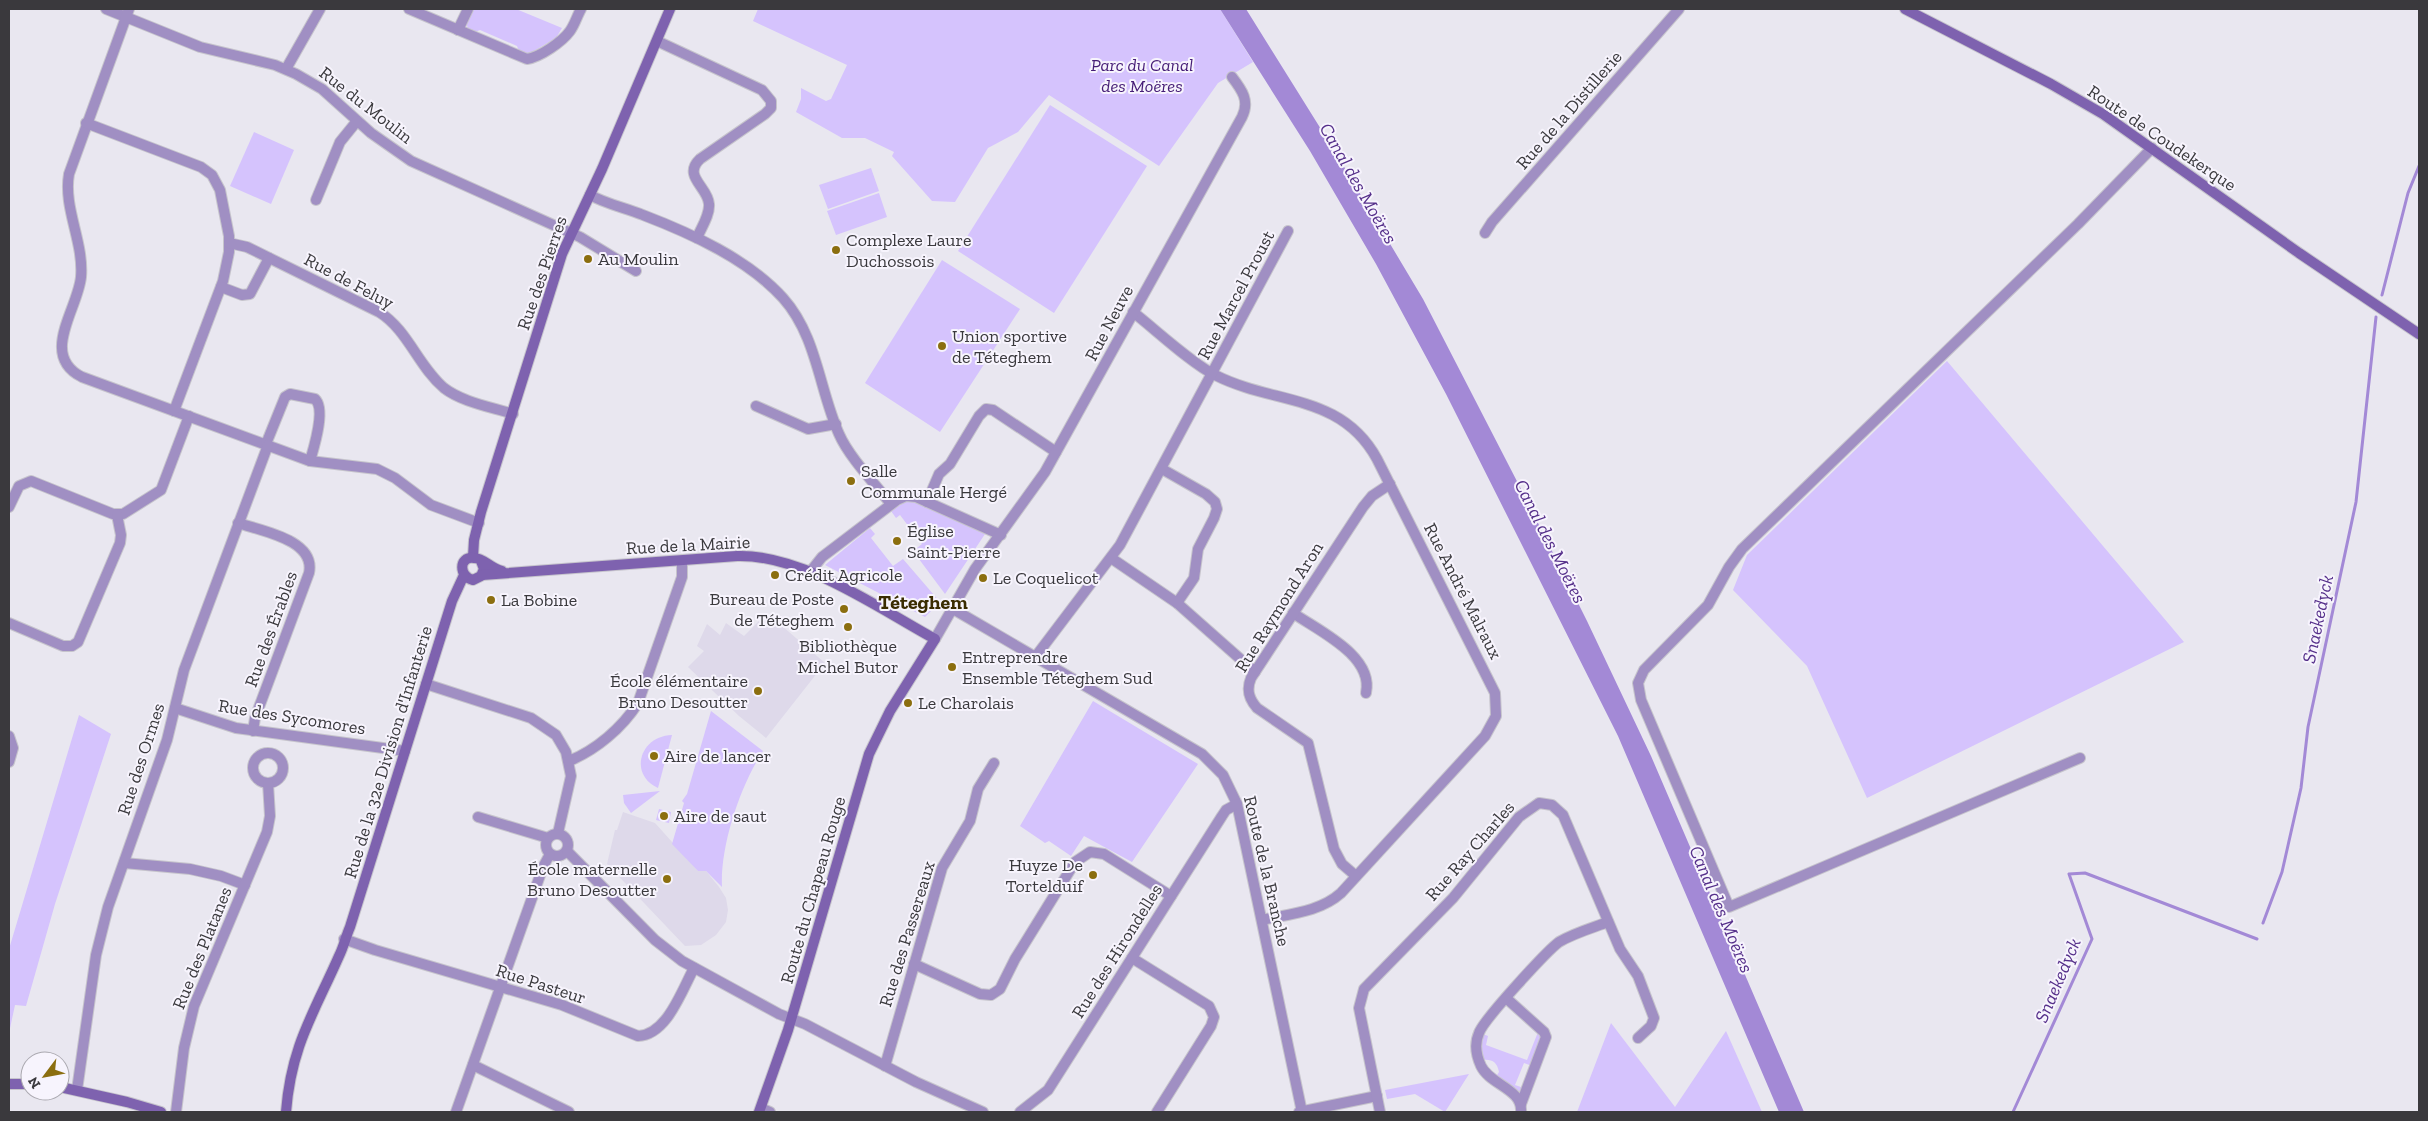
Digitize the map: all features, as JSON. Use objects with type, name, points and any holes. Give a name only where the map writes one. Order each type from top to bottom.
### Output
[{"type":"main road","name":"Route de Coudekerque","points":[[1905,9],[2077,99],[2152,148],[2291,247],[2419,334]]},
{"type":"main road","name":"Rue des Pierres","points":[[477,559],[479,523],[556,272],[571,233],[590,195],[657,41],[666,10]]},
{"type":"main road","name":"Rue de la Mairie","points":[[482,575],[758,556],[780,561],[810,572],[935,639]]},
{"type":"main road","name":"Rue de la Mairie","points":[[477,559],[497,570],[523,572]]},
{"type":"main road","points":[[477,559],[484,569],[482,575],[473,580],[464,575],[462,571],[463,564],[477,559]]},
{"type":"main road","name":"Rue de la 32e Division d'Infanterie","points":[[280,1112],[286,1069],[294,1038],[311,999],[344,939],[353,918],[455,593],[464,575]]},
{"type":"main road","name":"Route du Chapeau Rouge","points":[[764,1111],[869,754],[890,711],[935,639]]},
{"type":"main road","name":"Rue de la 32e Division d'Infanterie","points":[[286,1112],[290,1079],[298,1044],[340,954],[344,939]]},
{"type":"main road","points":[[70,1089],[161,1112]]},
{"type":"street","name":"Rue du Moulin","points":[[106,9],[127,12],[200,47],[286,69],[322,89],[383,142],[424,168],[590,242],[636,271]]},
{"type":"street","points":[[286,69],[320,9]]},
{"type":"street","points":[[409,9],[523,59],[530,59],[567,34],[581,9]]},
{"type":"street","points":[[458,30],[468,9]]},
{"type":"street","name":"Rue de la Distillerie","points":[[1486,233],[1492,222],[1679,9]]},
{"type":"street","points":[[127,12],[72,162],[68,182],[81,272],[78,294],[61,339],[63,355],[69,366],[78,375],[310,460],[377,469],[395,478],[431,505],[479,523]]},
{"type":"street","points":[[657,41],[762,90],[771,101],[771,108],[766,114],[694,166],[694,177],[707,197],[709,205],[697,238]]},
{"type":"street","name":"Rue Neuve","points":[[935,639],[971,576],[1038,483],[1244,114],[1245,99],[1232,77]]},
{"type":"street","points":[[316,200],[340,142],[357,121]]},
{"type":"street","points":[[86,124],[196,165],[208,172],[220,190],[229,242],[227,264],[221,286],[174,411]]},
{"type":"street","points":[[2080,758],[1729,907],[1640,700],[1638,683],[1644,670],[1708,605],[1742,549],[2072,231],[2152,148]]},
{"type":"street","points":[[590,195],[697,238],[758,276],[778,293],[790,307],[810,342],[836,424],[846,445],[891,504]]},
{"type":"street","name":"Rue Marcel Proust","points":[[1036,656],[1111,558],[1162,470],[1288,231]]},
{"type":"street","name":"Rue de Feluy","points":[[229,242],[269,258],[386,317],[397,328],[439,383],[449,391],[513,414]]},
{"type":"street","points":[[221,286],[240,294],[250,294],[269,258]]},
{"type":"street","name":"Rue André Malraux","points":[[1134,312],[1213,374],[1321,409],[1346,421],[1369,443],[1495,693],[1497,712],[1493,725],[1485,736],[1338,896],[1323,905],[1262,920]]},
{"type":"street","name":"Rue des Ormes","points":[[77,1090],[98,947],[108,907],[164,750],[182,675],[285,396],[290,394],[315,399],[320,408],[310,460]]},
{"type":"street","points":[[756,406],[808,429],[836,424]]},
{"type":"street","points":[[927,502],[939,474],[950,464],[979,416],[986,409],[993,410],[1056,452]]},
{"type":"street","points":[[117,515],[160,491],[189,416]]},
{"type":"street","points":[[1162,470],[1206,494],[1215,502],[1217,509],[1216,515],[1198,549],[1194,578],[1177,603]]},
{"type":"street","points":[[9,507],[17,488],[23,483],[31,481],[117,515]]},
{"type":"street","name":"Rue Raymond Aron","points":[[1356,876],[1342,864],[1334,849],[1308,743],[1259,710],[1250,699],[1248,685],[1363,507],[1372,496],[1390,484]]},
{"type":"street","points":[[810,572],[819,559],[891,504],[900,498],[909,496],[927,502],[1001,535]]},
{"type":"street","points":[[9,623],[64,646],[72,646],[78,642],[120,543],[121,535],[117,515]]},
{"type":"street","name":"Rue des Érables","points":[[238,523],[297,545],[306,551],[310,562],[309,573],[255,718],[253,731]]},
{"type":"street","points":[[1111,558],[1177,603],[1255,672]]},
{"type":"street","points":[[569,761],[597,746],[627,717],[638,703],[682,577],[682,561]]},
{"type":"street","name":"Route de la Branche","points":[[953,609],[1206,756],[1226,779],[1237,804],[1301,1112]]},
{"type":"street","points":[[1293,613],[1355,657],[1366,674],[1366,693]]},
{"type":"street","points":[[426,684],[540,722],[559,739],[569,761],[571,780],[553,835],[546,846],[550,854]]},
{"type":"street","name":"Rue des Sycomores","points":[[175,708],[221,725],[253,731],[405,751]]},
{"type":"street","points":[[9,736],[13,745],[9,762]]},
{"type":"street","name":"Rue des Passereaux","points":[[885,1066],[942,868],[970,821],[978,789],[994,762]]},
{"type":"street","name":"Rue des Platanes","points":[[176,1112],[184,1048],[194,1006],[269,826],[268,783]]},
{"type":"street","name":"Rue Ray Charles","points":[[1380,1112],[1359,1008],[1364,989],[1453,898],[1499,840],[1532,806],[1539,803],[1549,803],[1564,815],[1620,949],[1638,976],[1653,1012],[1652,1023],[1638,1038]]},
{"type":"street","name":"Rue des Hirondelles","points":[[1020,1112],[1048,1090],[1224,813],[1237,804]]},
{"type":"street","points":[[478,817],[568,840],[569,846],[566,851],[559,856],[550,854]]},
{"type":"street","points":[[566,851],[655,940],[694,968],[885,1066],[982,1112]]},
{"type":"street","points":[[914,964],[980,994],[989,995],[996,993],[1002,986],[1015,959],[1075,862],[1090,852],[1104,854],[1171,896]]},
{"type":"street","points":[[456,1112],[550,854]]},
{"type":"street","name":"Rue des Platanes","points":[[124,863],[190,869],[221,876],[245,885]]},
{"type":"street","points":[[1521,1108],[1514,1094],[1488,1076],[1476,1052],[1478,1036],[1483,1024],[1556,944],[1608,922]]},
{"type":"street","name":"Rue Pasteur","points":[[344,939],[375,950],[562,1005],[630,1034],[644,1035],[654,1032],[662,1026],[694,968]]},
{"type":"street","points":[[1132,958],[1207,1004],[1214,1016],[1211,1026],[1157,1112]]},
{"type":"street","points":[[1506,998],[1544,1032],[1546,1037],[1521,1108]]},
{"type":"street","points":[[474,1065],[569,1112]]},
{"type":"street","points":[[1301,1112],[1376,1096]]},
{"type":"shaded area","points":[[1220,9],[1246,9],[1334,150],[1423,299],[1587,621],[1651,756],[1804,1112],[1779,1112],[1618,736],[1446,394],[1376,264],[1310,151]]},
{"type":"shaded area","name":"École élémentaire Bruno Desoutter","points":[[767,613],[825,663],[766,738],[739,716],[688,667],[704,651],[697,646],[707,624],[720,635],[726,623],[744,636]]},
{"type":"shaded area","name":"École maternelle Bruno Desoutter","points":[[623,812],[655,823],[698,871],[706,871],[719,887],[726,898],[728,910],[726,922],[716,935],[701,945],[685,946],[607,864],[615,830],[617,830]]},
{"type":"green space","points":[[472,9],[516,9],[562,28],[556,38],[527,55],[519,51],[517,46],[480,30],[475,32],[468,29],[466,22]]},
{"type":"green space","name":"Parc du Canal des Moëres","points":[[758,9],[1220,9],[1253,62],[1218,83],[1159,166],[1049,95],[1018,132],[988,148],[955,202],[932,201],[892,156],[894,152],[865,138],[842,138],[796,112],[801,99],[801,88],[826,101],[831,99],[847,65],[753,21]]},
{"type":"green space","points":[[1050,105],[1147,166],[1054,313],[958,251]]},
{"type":"green space","points":[[254,132],[294,150],[271,204],[230,186]]},
{"type":"green space","points":[[871,168],[879,191],[828,209],[819,185]]},
{"type":"green space","points":[[879,193],[887,217],[836,235],[827,211]]},
{"type":"green space","name":"Union sportive de Téteghem","points":[[942,260],[1020,309],[940,432],[865,383]]},
{"type":"green space","points":[[1947,361],[2184,642],[1867,798],[1807,666],[1733,590],[1747,555]]},
{"type":"green space","points":[[912,500],[985,534],[945,594],[913,551],[922,544],[900,515],[896,518],[891,511],[906,501]]},
{"type":"green space","points":[[870,528],[875,534],[871,538],[893,566],[903,559],[940,602],[925,617],[825,565]]},
{"type":"green space","points":[[1093,701],[1198,764],[1132,862],[1084,836],[1071,856],[1049,841],[1045,843],[1020,826]]},
{"type":"green space","points":[[711,711],[763,751],[747,781],[733,817],[724,853],[722,887],[706,871],[698,871],[672,844],[684,803],[682,801],[687,794]]},
{"type":"green space","points":[[79,715],[111,734],[55,904],[26,1006],[15,1005],[9,1033],[9,949]]},
{"type":"green space","name":"Aire de lancer","points":[[672,735],[658,788],[649,782],[643,774],[642,757],[652,742],[661,737]]},
{"type":"green space","name":"Aire de lancer","points":[[660,791],[631,813],[624,803],[623,795]]},
{"type":"green space","name":"Aire de saut","points":[[659,809],[671,812],[669,823],[656,820]]},
{"type":"green space","points":[[1611,1023],[1675,1107],[1726,1031],[1762,1112],[1577,1112]]},
{"type":"green space","points":[[1538,1032],[1541,1036],[1532,1066],[1524,1063],[1515,1085],[1524,1088],[1518,1092],[1495,1078],[1499,1072],[1497,1066],[1489,1060],[1483,1060],[1480,1043],[1483,1034],[1488,1036],[1486,1045],[1527,1060]]},
{"type":"green space","points":[[1469,1074],[1445,1112],[1415,1094],[1387,1099],[1385,1090]]},
{"type":"waterway","name":"Snaekedyck","points":[[2382,295],[2408,193],[2419,166]]},
{"type":"waterway","name":"Snaekedyck","points":[[2263,923],[2282,872],[2301,788],[2308,727],[2356,502],[2376,317]]},
{"type":"waterway","name":"Snaekedyck","points":[[2013,1112],[2092,939],[2069,874],[2085,873],[2257,939]]},
{"type":"place","name":"Complexe Laure Duchossois","points":[[836,250]]},
{"type":"place","name":"Au Moulin","points":[[588,259]]},
{"type":"place","name":"Union sportive de Téteghem","points":[[942,346]]},
{"type":"place","name":"Salle Communale Hergé","points":[[851,481]]},
{"type":"place","name":"Église Saint-Pierre","points":[[897,541]]},
{"type":"place","name":"Crédit Agricole","points":[[775,575]]},
{"type":"place","name":"Le Coquelicot","points":[[983,578]]},
{"type":"place","name":"La Bobine","points":[[491,600]]},
{"type":"place","name":"Bureau de Poste de Téteghem","points":[[844,609]]},
{"type":"place","name":"Bibliothèque Michel Butor","points":[[848,627]]},
{"type":"place","name":"Entreprendre Ensemble Téteghem Sud","points":[[952,667]]},
{"type":"place","name":"École élémentaire Bruno Desoutter","points":[[758,691]]},
{"type":"place","name":"Le Charolais","points":[[908,703]]},
{"type":"place","name":"Aire de lancer","points":[[654,756]]},
{"type":"place","name":"Aire de saut","points":[[664,816]]},
{"type":"place","name":"Huyze De Tortelduif","points":[[1093,875]]},
{"type":"place","name":"École maternelle Bruno Desoutter","points":[[667,879]]},
{"type":"district","name":"Téteghem","points":[[923,602]]},
{"type":"water label","name":"Canal des Moëres","points":[[1359,183]]},
{"type":"water label","name":"Canal des Moëres","points":[[1551,541]]},
{"type":"water label","name":"Canal des Moëres","points":[[1722,909]]}]
